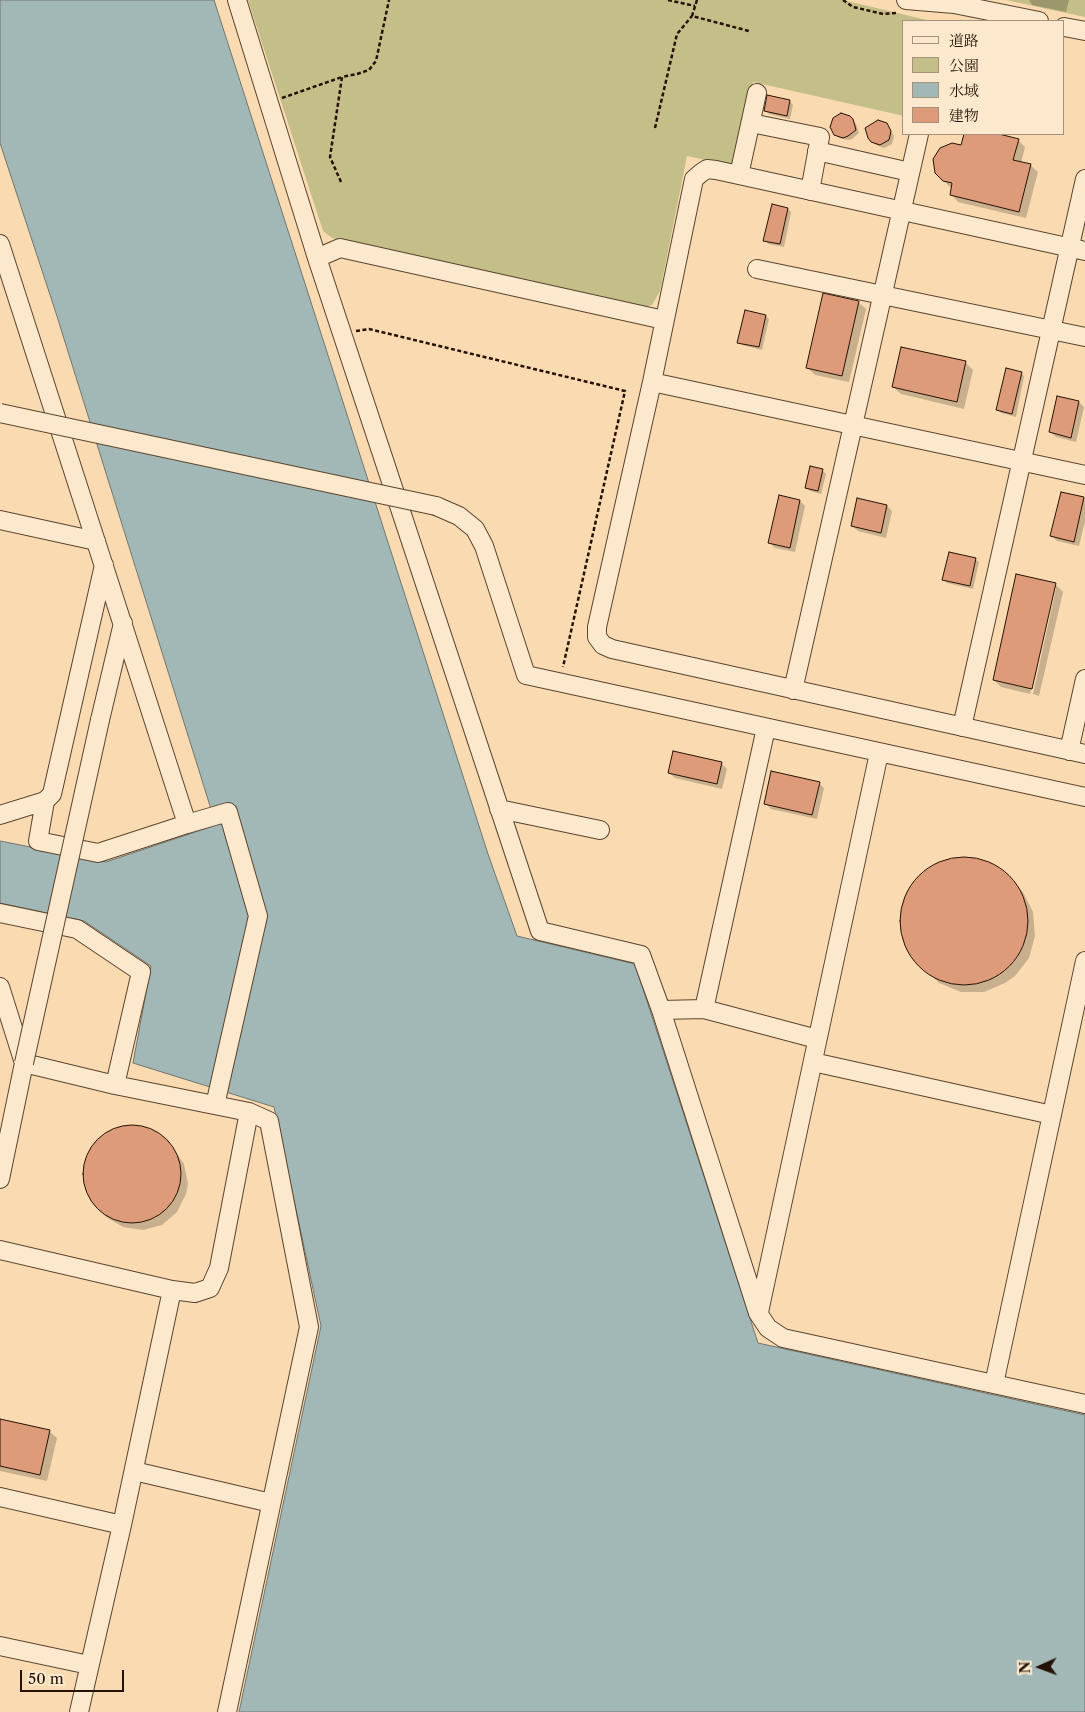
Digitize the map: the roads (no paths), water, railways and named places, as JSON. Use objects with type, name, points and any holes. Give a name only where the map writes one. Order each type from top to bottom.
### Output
[{"type":"street","points":[[236,0],[317,258],[540,931],[641,955],[661,1010],[758,1313],[768,1328],[783,1338],[1085,1404]]},
{"type":"street","points":[[906,0],[949,2],[1020,19]]},
{"type":"street","points":[[1065,27],[1085,31]]},
{"type":"street","points":[[739,175],[757,93]]},
{"type":"street","points":[[751,123],[820,137],[810,190]]},
{"type":"street","points":[[793,690],[919,135]]},
{"type":"street","points":[[818,151],[910,172]]},
{"type":"street","points":[[1078,250],[707,169],[694,179],[652,382],[601,603],[597,638],[603,645],[612,649],[1077,752],[1085,679]]},
{"type":"street","points":[[962,727],[1050,330],[1078,250],[1085,179]]},
{"type":"street","points":[[0,244],[187,824]]},
{"type":"street","points":[[317,258],[340,248],[664,320]]},
{"type":"street","points":[[757,269],[1085,336]]},
{"type":"street","points":[[652,382],[1085,475]]},
{"type":"street","points":[[0,413],[436,506],[459,516],[475,529],[484,546],[526,675],[1085,797]]},
{"type":"street","points":[[0,520],[96,542]]},
{"type":"street","points":[[0,815],[45,800],[52,794],[104,565]]},
{"type":"street","points":[[0,1179],[100,720],[123,623]]},
{"type":"street","points":[[704,1009],[766,728]]},
{"type":"street","points":[[758,1313],[879,753]]},
{"type":"street","points":[[45,800],[38,841],[98,853],[228,812],[258,916],[215,1105]]},
{"type":"street","points":[[499,809],[600,830]]},
{"type":"street","points":[[0,913],[77,929],[141,972],[115,1085]]},
{"type":"street","points":[[994,1384],[1085,961]]},
{"type":"street","points":[[0,987],[24,1064]]},
{"type":"street","points":[[661,1010],[704,1009],[817,1039]]},
{"type":"street","points":[[812,1062],[1052,1115]]},
{"type":"street","points":[[24,1064],[115,1085],[249,1112],[269,1121],[309,1328],[227,1712]]},
{"type":"street","points":[[0,1250],[172,1290],[195,1293],[210,1288],[219,1268],[249,1112]]},
{"type":"street","points":[[79,1712],[134,1471],[172,1290]]},
{"type":"street","points":[[134,1471],[272,1503]]},
{"type":"street","points":[[0,1497],[122,1525]]},
{"type":"street","points":[[0,1646],[89,1665]]},
{"type":"water","points":[[0,0],[214,0],[488,854],[517,936],[635,964],[758,1343],[1085,1415],[1085,1712],[239,1712],[321,1326],[274,1107],[133,1063],[151,966],[84,921],[0,903],[0,841],[106,862],[216,825],[55,310],[0,143]]}]
